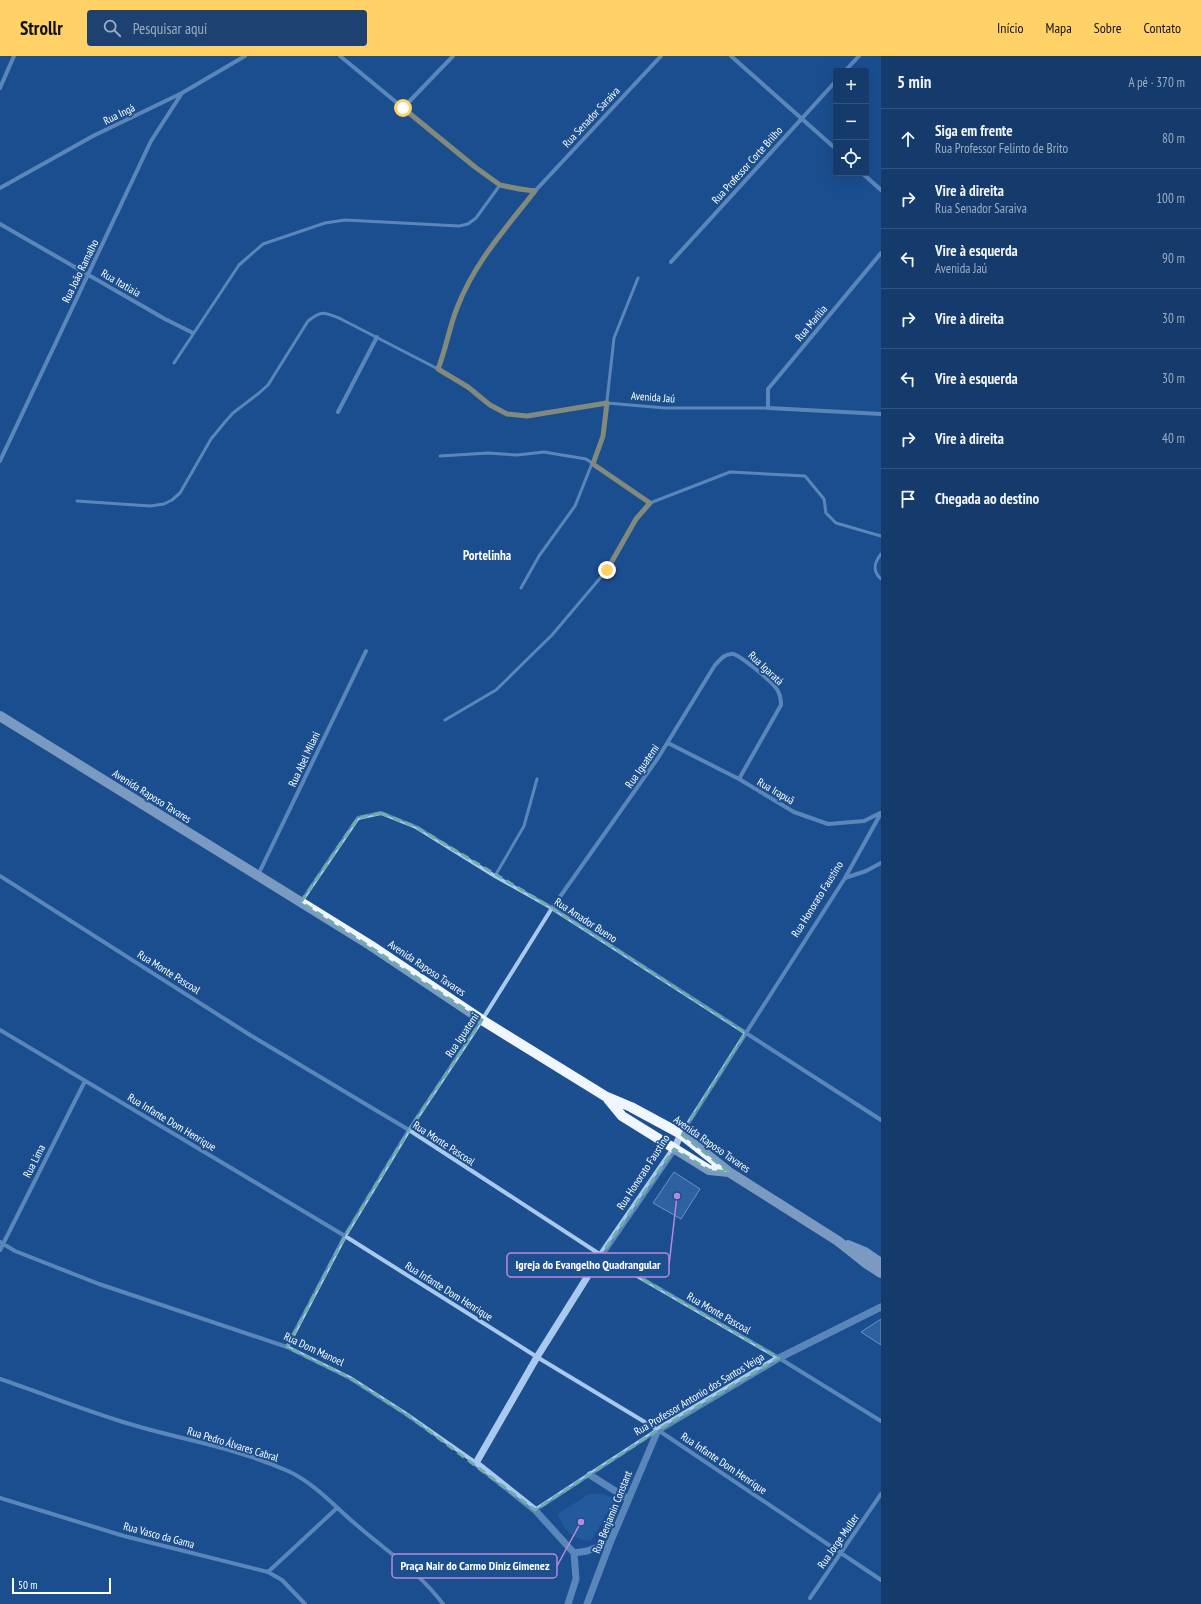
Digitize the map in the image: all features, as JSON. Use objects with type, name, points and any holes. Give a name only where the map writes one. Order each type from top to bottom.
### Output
[{"type":"main road","name":"Avenida Raposo Tavares","points":[[0,716],[370,945],[482,1020],[605,1096],[631,1107],[681,1134],[730,1172],[838,1241],[866,1264],[881,1272]]},
{"type":"main road","points":[[605,1096],[622,1116],[709,1170],[730,1172]]},
{"type":"main road","name":"Avenida Raposo Tavares","points":[[838,1241],[865,1252],[881,1263]]},
{"type":"street","points":[[0,88],[14,56]]},
{"type":"street","name":"Rua Ingá","points":[[0,188],[93,136],[182,93],[245,56]]},
{"type":"street","points":[[340,56],[475,167],[500,185],[535,191]]},
{"type":"street","points":[[403,108],[453,56]]},
{"type":"street","name":"Rua Senador Saraiva","points":[[535,191],[661,56]]},
{"type":"street","points":[[731,56],[833,146]]},
{"type":"street","points":[[848,68],[859,56]]},
{"type":"street","name":"Rua Professor Corte Brilho","points":[[671,262],[833,84]]},
{"type":"street","name":"Rua João Ramalho","points":[[0,461],[151,141],[182,93]]},
{"type":"street","points":[[865,176],[881,190]]},
{"type":"street","name":"Rua Itatiaia","points":[[0,224],[192,333]]},
{"type":"street","name":"Rua Marília","points":[[768,408],[768,389],[881,253]]},
{"type":"street","points":[[338,412],[377,337]]},
{"type":"street","name":"Avenida Jaú","points":[[768,408],[881,414]]},
{"type":"street","name":"Rua Abel Milani","points":[[258,876],[366,650]]},
{"type":"street","name":"Rua Igaratá","points":[[668,743],[715,665],[724,655],[732,654],[740,656],[777,688],[781,705],[739,779]]},
{"type":"street","name":"Rua Irapuã","points":[[668,743],[739,779],[794,812],[828,824],[864,821],[881,813]]},
{"type":"street","name":"Rua Iguatemi","points":[[287,1347],[345,1236],[409,1130],[482,1020],[552,908],[668,743]]},
{"type":"street","name":"Rua Amador Bueno","points":[[301,902],[358,818],[381,813],[416,827],[495,876],[552,908],[881,1120]]},
{"type":"street","name":"Rua Honorato Faustino","points":[[476,1463],[537,1357],[600,1255],[674,1148],[681,1134],[845,878],[881,813]]},
{"type":"street","points":[[845,878],[866,871],[881,863]]},
{"type":"street","name":"Rua Monte Pascoal","points":[[0,876],[250,1035],[409,1130],[600,1255],[779,1358],[881,1421]]},
{"type":"street","name":"Rua Infante Dom Henrique","points":[[0,1030],[345,1236],[537,1357],[658,1430],[881,1580]]},
{"type":"street","name":"Rua Lima","points":[[0,1250],[2,1242],[85,1081]]},
{"type":"street","name":"Rua Dom Manoel","points":[[2,1242],[15,1251],[99,1284],[287,1347],[350,1378],[406,1414],[476,1463],[535,1510],[574,1553]]},
{"type":"street","name":"Rua Professor Antonio dos Santos Veiga","points":[[535,1510],[658,1430],[779,1358],[881,1307]]},
{"type":"street","name":"Rua Pedro Álvares Cabral","points":[[0,1379],[123,1422],[219,1447],[289,1472],[313,1487],[393,1554],[431,1588],[443,1604]]},
{"type":"street","name":"Rua Benjamin Constant","points":[[587,1604],[610,1543],[658,1430]]},
{"type":"street","points":[[590,1475],[628,1499]]},
{"type":"street","name":"Rua Jorge Muller","points":[[810,1598],[881,1494]]},
{"type":"street","name":"Rua Vasco da Gama","points":[[0,1498],[124,1536],[268,1572],[282,1580],[305,1604]]},
{"type":"street","points":[[268,1572],[337,1508]]},
{"type":"street","points":[[574,1553],[587,1551],[610,1543]]},
{"type":"street","name":"Rua Benjamin Constant","points":[[568,1604],[576,1579],[574,1553]]},
{"type":"lane","points":[[174,363],[192,333],[239,265],[263,244],[324,223],[345,220],[459,226],[468,224],[476,218],[500,185]]},
{"type":"lane","name":"Rua Senador Saraiva","points":[[438,369],[443,358],[457,308],[472,276],[491,246],[535,191]]},
{"type":"lane","points":[[522,588],[539,556],[575,506],[593,464],[603,436],[614,338],[638,278]]},
{"type":"lane","name":"Avenida Jaú","points":[[77,500],[150,506],[164,504],[172,500],[180,493],[210,439],[233,413],[268,385],[308,320],[317,314],[324,312],[377,337],[438,369],[468,387],[490,405],[507,414],[527,416],[607,403],[665,408],[768,408]]},
{"type":"lane","points":[[440,456],[488,453],[517,455],[544,452],[586,459],[650,503]]},
{"type":"lane","points":[[445,720],[496,690],[552,635],[607,570],[636,519],[650,503],[730,472],[805,476],[824,498],[826,514],[836,522],[881,536]]},
{"type":"lane","points":[[881,554],[874,566],[875,573],[881,579]]},
{"type":"lane","points":[[495,876],[524,826],[537,779]]},
{"type":"highlighted area","points":[[381,813],[416,827],[552,908],[745,1033],[681,1134],[729,1172],[709,1170],[674,1149],[601,1255],[779,1358],[658,1430],[535,1510],[406,1414],[350,1378],[287,1347],[345,1236],[409,1130],[482,1020],[301,902],[358,818]]},
{"type":"shaded area","points":[[589,1494],[602,1494],[615,1499],[591,1541],[584,1540],[570,1534],[563,1526],[558,1514]]},
{"type":"building","points":[[674,1172],[700,1189],[681,1219],[653,1203]]},
{"type":"building","points":[[881,1319],[881,1345],[861,1332]]},
{"type":"place","name":"Igreja do Evangelho Quadrangular","points":[[677,1196]]},
{"type":"place","name":"Praça Nair do Carmo Diniz Gimenez","points":[[581,1522]]},
{"type":"district","name":"Portelinha","points":[[487,555]]},
{"type":"route","points":[[403,108],[475,167],[500,185],[535,191],[491,246],[472,276],[457,308],[443,358],[438,369],[468,387],[490,405],[507,414],[527,416],[607,403],[603,436],[593,464],[650,503],[636,519],[607,570]]}]
